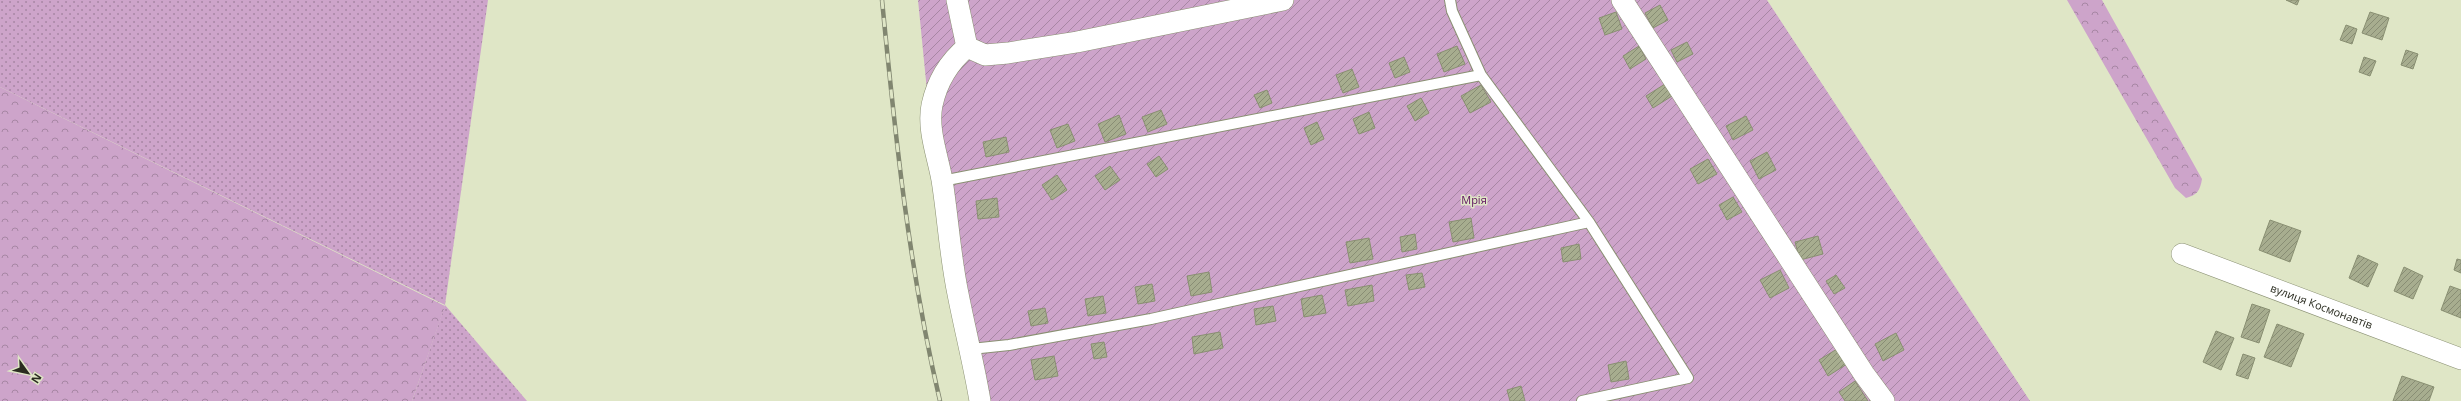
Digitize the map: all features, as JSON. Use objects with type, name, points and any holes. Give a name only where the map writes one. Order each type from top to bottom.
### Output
[{"type":"street","points":[[957,0],[967,47]]},
{"type":"street","points":[[967,47],[985,55],[1008,53],[1077,42],[1283,0]]},
{"type":"street","points":[[1622,0],[1860,368],[1884,401]]},
{"type":"street","points":[[967,47],[954,57],[940,81],[932,106],[933,135],[942,181],[958,295],[971,349],[980,401]]},
{"type":"street","name":"вулиця Космонавтів","points":[[2182,254],[2461,359]]},
{"type":"lane","points":[[1450,0],[1452,11],[1481,75],[1589,222],[1688,378],[1582,401]]},
{"type":"lane","points":[[942,181],[1481,75]]},
{"type":"lane","points":[[971,349],[1009,345],[1151,319],[1589,222]]},
{"type":"green space","points":[[0,0],[488,0],[445,305],[0,87]]},
{"type":"green space","name":"Мрія","points":[[918,0],[1767,0],[2030,401],[974,401],[928,101]]},
{"type":"green space","points":[[2067,0],[2102,0],[2202,179],[2200,187],[2195,194],[2186,198],[2175,188]]},
{"type":"green space","points":[[0,87],[445,306],[412,401],[0,401]]},
{"type":"green space","points":[[445,305],[527,401],[412,401]]},
{"type":"building","points":[[2286,0],[2299,0],[2297,5]]},
{"type":"building","points":[[1660,5],[1668,20],[1653,28],[1645,13]]},
{"type":"building","points":[[1616,12],[1622,29],[1605,35],[1599,18]]},
{"type":"building","points":[[2370,12],[2389,18],[2382,40],[2362,33]]},
{"type":"building","points":[[2346,25],[2357,29],[2352,44],[2340,40]]},
{"type":"building","points":[[1687,42],[1693,54],[1677,62],[1671,50]]},
{"type":"building","points":[[1457,46],[1465,64],[1444,72],[1437,54]]},
{"type":"building","points":[[1639,46],[1646,59],[1630,69],[1623,56]]},
{"type":"building","points":[[2406,50],[2418,54],[2413,69],[2401,65]]},
{"type":"building","points":[[1404,57],[1410,72],[1395,78],[1389,63]]},
{"type":"building","points":[[2364,57],[2376,61],[2370,76],[2359,72]]},
{"type":"building","points":[[1352,69],[1359,87],[1343,93],[1336,75]]},
{"type":"building","points":[[1665,84],[1672,96],[1653,108],[1646,96]]},
{"type":"building","points":[[1481,85],[1491,102],[1470,113],[1461,96]]},
{"type":"building","points":[[1267,90],[1272,103],[1260,108],[1254,95]]},
{"type":"building","points":[[1421,98],[1429,113],[1415,121],[1407,106]]},
{"type":"building","points":[[1161,110],[1167,124],[1148,132],[1142,117]]},
{"type":"building","points":[[1369,112],[1375,128],[1359,134],[1353,119]]},
{"type":"building","points":[[1119,115],[1126,134],[1105,142],[1098,124]]},
{"type":"building","points":[[1746,116],[1753,130],[1733,140],[1726,126]]},
{"type":"building","points":[[1317,122],[1324,139],[1311,145],[1304,128]]},
{"type":"building","points":[[1068,124],[1075,141],[1057,148],[1050,130]]},
{"type":"building","points":[[1006,137],[1009,152],[986,157],[983,142]]},
{"type":"building","points":[[1767,152],[1776,170],[1759,179],[1750,161]]},
{"type":"building","points":[[1159,156],[1168,169],[1156,177],[1147,164]]},
{"type":"building","points":[[1708,159],[1717,174],[1698,184],[1690,169]]},
{"type":"building","points":[[1110,166],[1120,180],[1105,190],[1095,176]]},
{"type":"building","points":[[1057,175],[1067,190],[1052,200],[1042,185]]},
{"type":"building","points":[[1733,197],[1742,212],[1727,220],[1719,205]]},
{"type":"building","points":[[997,198],[999,217],[978,219],[976,201]]},
{"type":"building","points":[[1471,218],[1474,238],[1453,242],[1449,222]]},
{"type":"building","points":[[2270,220],[2301,231],[2290,262],[2259,250]]},
{"type":"building","points":[[1415,234],[1417,249],[1402,252],[1400,237]]},
{"type":"building","points":[[1818,236],[1823,254],[1800,260],[1795,242]]},
{"type":"building","points":[[1369,238],[1373,259],[1350,263],[1346,242]]},
{"type":"building","points":[[1579,244],[1581,259],[1563,262],[1561,248]]},
{"type":"building","points":[[2358,255],[2378,264],[2368,287],[2349,278]]},
{"type":"building","points":[[2457,259],[2461,260],[2461,273],[2454,270]]},
{"type":"building","points":[[2404,267],[2423,276],[2413,299],[2394,291]]},
{"type":"building","points":[[1780,270],[1789,288],[1770,298],[1760,280]]},
{"type":"building","points":[[1209,272],[1212,292],[1191,296],[1187,276]]},
{"type":"building","points":[[1422,273],[1425,287],[1409,290],[1406,275]]},
{"type":"building","points":[[1836,275],[1845,288],[1834,294],[1826,281]]},
{"type":"building","points":[[1152,284],[1155,301],[1138,304],[1135,287]]},
{"type":"building","points":[[1372,285],[1374,301],[1348,306],[1345,290]]},
{"type":"building","points":[[2450,286],[2461,290],[2461,318],[2441,310]]},
{"type":"building","points":[[1322,295],[1326,313],[1304,317],[1301,299]]},
{"type":"building","points":[[1103,296],[1106,313],[1088,316],[1085,299]]},
{"type":"building","points":[[2252,304],[2270,310],[2259,343],[2241,337]]},
{"type":"building","points":[[1273,306],[1276,321],[1256,325],[1254,309]]},
{"type":"building","points":[[1045,308],[1048,323],[1031,326],[1028,311]]},
{"type":"building","points":[[2277,324],[2304,334],[2291,367],[2264,357]]},
{"type":"building","points":[[2216,331],[2234,338],[2221,370],[2203,362]]},
{"type":"building","points":[[1220,332],[1223,348],[1194,354],[1192,337]]},
{"type":"building","points":[[1896,333],[1904,350],[1883,361],[1875,344]]},
{"type":"building","points":[[1104,342],[1107,357],[1094,359],[1091,344]]},
{"type":"building","points":[[1837,349],[1847,364],[1828,376],[1819,360]]},
{"type":"building","points":[[2243,354],[2255,358],[2248,379],[2236,375]]},
{"type":"building","points":[[1054,356],[1058,376],[1035,380],[1031,360]]},
{"type":"building","points":[[1626,361],[1629,379],[1611,382],[1608,365]]},
{"type":"building","points":[[2402,376],[2434,387],[2429,401],[2393,401]]},
{"type":"building","points":[[1855,381],[1868,401],[1845,401],[1839,392]]},
{"type":"building","points":[[1521,386],[1525,401],[1510,401],[1507,390]]},
{"type":"railway","points":[[882,0],[892,101],[911,252],[929,352],[940,401]]}]
